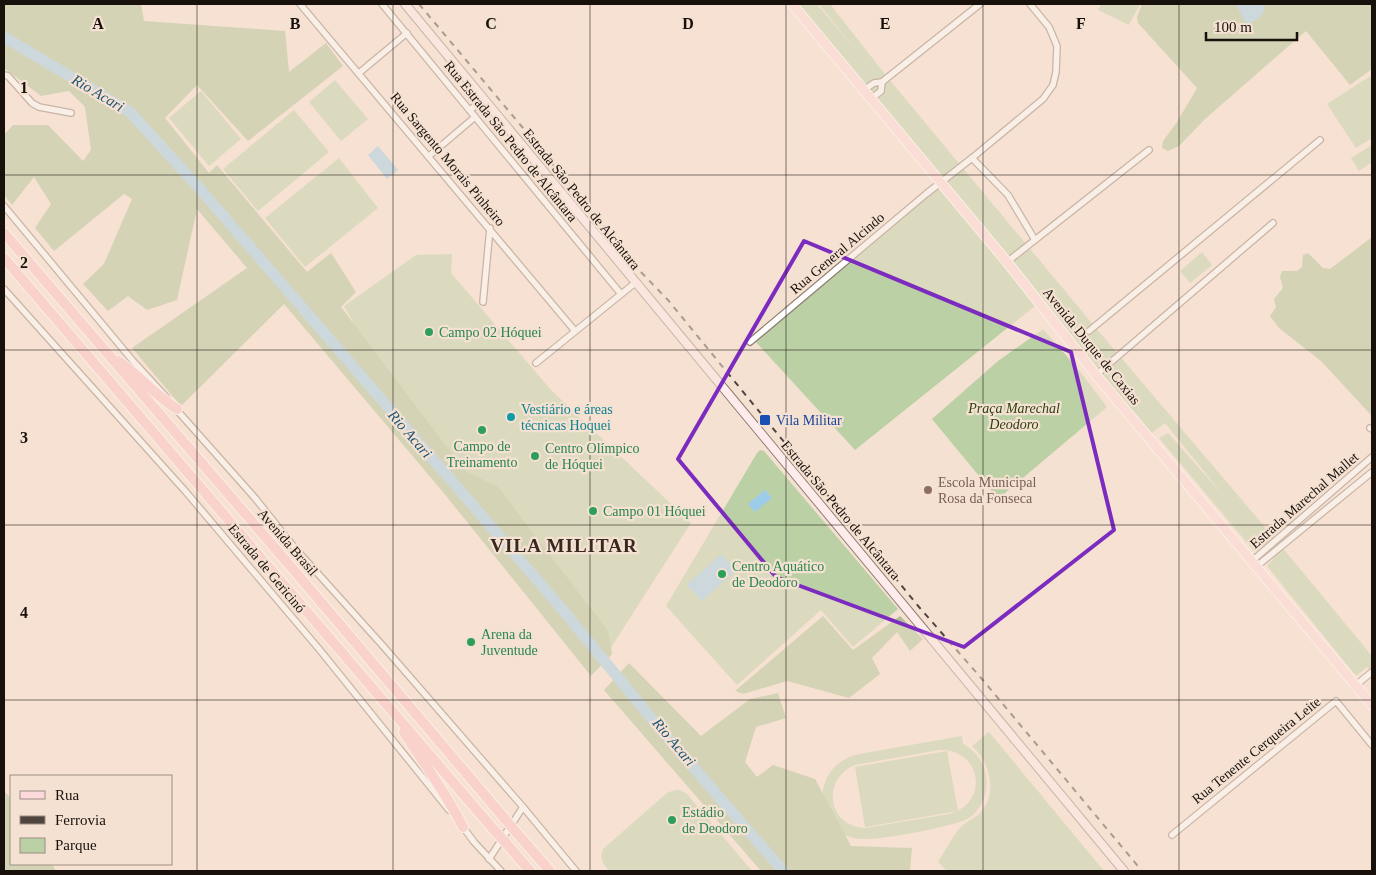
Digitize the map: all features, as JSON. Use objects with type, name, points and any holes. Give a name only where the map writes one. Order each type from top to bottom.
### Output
[{"type":"highway","name":"Avenida Brasil","points":[[4,233],[550,871]]},
{"type":"highway","points":[[4,258],[530,871]]},
{"type":"highway","points":[[106,353],[136,374],[165,402],[177,410]]},
{"type":"highway","points":[[391,709],[417,754],[450,800],[463,827]]},
{"type":"main road","name":"Avenida Duque de Caxias","points":[[793,4],[1007,262],[1096,374],[1372,704]]},
{"type":"street","name":"Rua Sargento Morais Pinheiro","points":[[300,4],[575,331]]},
{"type":"street","name":"Rua Estrada São Pedro de Alcântara","points":[[382,4],[621,294]]},
{"type":"street","name":"Estrada São Pedro de Alcântara","points":[[405,4],[1124,871]]},
{"type":"street","points":[[864,90],[874,83],[882,82],[980,4]]},
{"type":"street","name":"Rua General Alcindo","points":[[750,342],[940,183],[1043,100],[1053,85],[1057,46],[1049,27],[1030,4]]},
{"type":"street","points":[[359,73],[407,33]]},
{"type":"street","points":[[4,75],[8,76],[32,103],[71,113]]},
{"type":"street","points":[[871,99],[881,91],[882,82]]},
{"type":"street","points":[[470,110],[484,99]]},
{"type":"street","points":[[429,156],[475,117]]},
{"type":"street","points":[[1089,331],[1320,140]]},
{"type":"street","points":[[1007,262],[1149,150]]},
{"type":"street","points":[[972,158],[1008,195],[1035,240]]},
{"type":"street","points":[[4,206],[133,361],[255,498],[294,547],[383,646],[576,871]]},
{"type":"street","points":[[1096,374],[1273,223]]},
{"type":"street","points":[[483,302],[490,228]]},
{"type":"street","points":[[536,363],[635,283]]},
{"type":"street","name":"Estrada de Gericinó","points":[[4,289],[186,492],[319,649],[489,859],[501,871]]},
{"type":"street","name":"Estrada Marechal Mallet","points":[[1254,564],[1372,457]]},
{"type":"street","name":"Estrada Marechal Mallet","points":[[1254,564],[1372,472]]},
{"type":"street","points":[[1330,494],[1335,502]]},
{"type":"street","points":[[1356,685],[1372,672]]},
{"type":"street","name":"Rua Tenente Cerqueira Leite","points":[[1172,835],[1336,701],[1372,745]]},
{"type":"street","points":[[489,859],[523,807]]},
{"type":"highlighted area","points":[[804,241],[1071,352],[1114,530],[964,647],[776,577],[678,459]]},
{"type":"green space","points":[[4,4],[141,4],[144,21],[285,31],[289,72],[326,43],[343,66],[248,141],[197,85],[165,118],[209,173],[217,165],[307,272],[331,253],[356,292],[341,307],[465,471],[498,487],[608,631],[612,654],[591,676],[443,492],[284,304],[181,406],[132,348],[247,268],[197,209],[177,300],[147,310],[128,296],[108,311],[83,284],[104,264],[132,199],[124,194],[54,251],[35,228],[51,204],[34,177],[12,205],[4,195],[4,135],[13,125],[48,125],[83,161],[91,150],[85,107],[69,91],[41,96],[4,68]]},
{"type":"green space","points":[[790,4],[817,4],[856,50],[819,4],[830,4],[888,78],[1372,656],[1372,673],[1367,667],[1356,676],[1267,566],[1274,558],[1262,544],[1254,551],[1159,438],[1168,433],[1224,496],[1165,423],[1148,436],[975,229],[1035,306],[855,450],[753,339],[939,183]]},
{"type":"green space","points":[[1101,4],[1140,4],[1129,25],[1098,10]]},
{"type":"green space","points":[[1142,4],[1372,4],[1372,69],[1350,85],[1306,31],[1205,119],[1179,146],[1168,151],[1162,148],[1163,141],[1177,122],[1197,88],[1138,23],[1137,17]]},
{"type":"green space","points":[[1372,75],[1372,138],[1356,148],[1327,104]]},
{"type":"green space","points":[[335,80],[368,119],[341,141],[309,102]]},
{"type":"green space","points":[[201,91],[241,139],[209,166],[169,118]]},
{"type":"green space","points":[[294,110],[329,152],[258,211],[223,169]]},
{"type":"green space","points":[[1372,145],[1372,162],[1359,171],[1351,158]]},
{"type":"green space","points":[[339,158],[378,208],[305,267],[265,218]]},
{"type":"green space","points":[[1372,237],[1372,416],[1321,361],[1279,328],[1270,316],[1276,307],[1274,299],[1283,288],[1280,277],[1282,271],[1297,271],[1302,267],[1303,255],[1308,253],[1323,268],[1330,269]]},
{"type":"green space","points":[[1202,252],[1212,265],[1190,283],[1180,271]]},
{"type":"green space","name":"Centro Olímpico de Hóquei","points":[[452,254],[451,273],[551,390],[691,523],[610,649],[386,382],[344,306],[416,255]]},
{"type":"green space","name":"Praça Marechal Deodoro","points":[[1043,329],[1078,369],[1107,407],[998,499],[932,419],[998,361]]},
{"type":"green space","points":[[760,450],[764,451],[898,609],[853,647],[821,610],[737,685],[666,606]]},
{"type":"green space","points":[[823,616],[853,650],[900,616],[923,639],[910,651],[897,632],[872,658],[880,674],[849,698],[787,681],[743,694],[735,691]]},
{"type":"green space","points":[[629,663],[701,736],[750,699],[778,693],[786,718],[756,727],[745,762],[757,777],[773,765],[815,779],[851,846],[912,848],[910,871],[761,871],[604,690]]},
{"type":"green space","points":[[989,732],[1104,871],[947,871],[938,862],[959,829],[979,814],[986,804],[989,796],[990,778],[983,760],[972,746]]},
{"type":"green space","points":[[962,736],[963,744],[976,754],[984,767],[985,795],[981,805],[974,814],[969,818],[950,825],[874,839],[850,837],[845,835],[835,822],[822,797],[826,781],[833,769],[844,760],[859,754]],"holes":[[[939,750],[953,752],[964,758],[972,767],[976,778],[971,800],[962,808],[949,814],[865,828],[852,825],[836,811],[833,791],[837,780],[844,772],[855,765]]]},
{"type":"green space","points":[[947,751],[958,811],[865,827],[855,767]]},
{"type":"green space","name":"Estádio de Deodoro","points":[[680,790],[687,794],[752,871],[610,871],[602,859],[603,849],[667,793]]},
{"type":"green space","points":[[4,791],[10,797],[10,865],[53,865],[56,871],[4,871]]},
{"type":"water","points":[[1236,4],[1265,4],[1260,17],[1246,24]]},
{"type":"water","points":[[378,146],[398,170],[387,179],[368,155]]},
{"type":"water","points":[[765,490],[772,498],[755,512],[748,504]]},
{"type":"water","points":[[721,554],[736,570],[702,601],[687,585]]},
{"type":"waterway","name":"Rio Acari","points":[[4,37],[130,112],[200,189],[557,603],[656,724],[783,871]]},
{"type":"railway","points":[[419,4],[637,268],[668,300],[919,607],[982,679],[1142,871]]},
{"type":"place","name":"Campo 02 Hóquei","points":[[429,332]]},
{"type":"place","name":"Vestiário e áreas técnicas Hoquei","points":[[511,417]]},
{"type":"place","name":"Vila Militar","points":[[765,420]]},
{"type":"place","name":"Campo de Treinamento","points":[[482,430]]},
{"type":"place","name":"Centro Olímpico de Hóquei","points":[[535,456]]},
{"type":"place","name":"Escola Municipal Rosa da Fonseca","points":[[928,490]]},
{"type":"place","name":"Campo 01 Hóquei","points":[[593,511]]},
{"type":"place","name":"Centro Aquático de Deodoro","points":[[722,574]]},
{"type":"place","name":"Arena da Juventude","points":[[471,642]]},
{"type":"place","name":"Estádio de Deodoro","points":[[672,820]]},
{"type":"district","name":"VILA MILITAR","points":[[564,545]]}]
